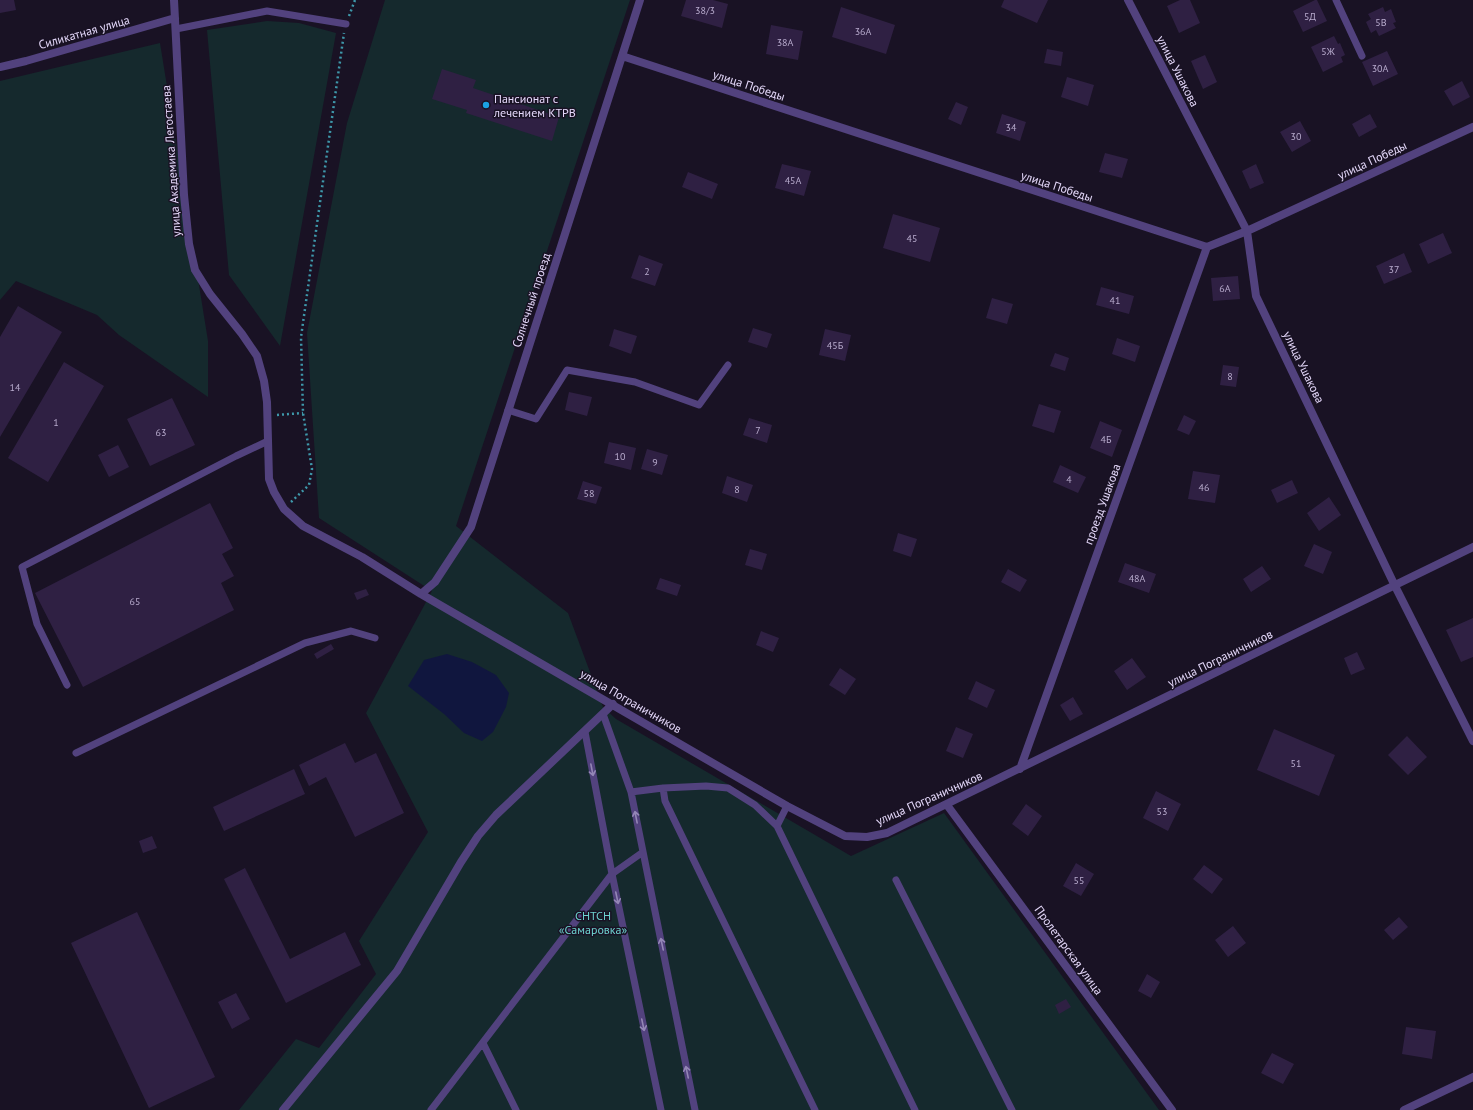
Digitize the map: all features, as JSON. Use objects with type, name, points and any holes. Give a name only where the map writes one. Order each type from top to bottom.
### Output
[{"type":"street","name":"улица Академика Легостаева","points":[[174,0],[184,195],[189,244],[196,270],[206,288],[257,356],[264,381],[268,416],[269,479],[274,492],[284,509],[303,526]]},
{"type":"street","name":"Солнечный проезд","points":[[421,594],[435,582],[471,527],[640,0]]},
{"type":"street","name":"улица Ушакова","points":[[1128,0],[1247,231],[1256,296],[1394,586],[1473,741]]},
{"type":"street","name":"Силикатная улица","points":[[0,67],[26,61],[175,18]]},
{"type":"street","name":"улица Победы","points":[[622,56],[1206,247],[1247,231],[1473,127]]},
{"type":"street","name":"проезд Ушакова","points":[[1020,769],[1206,247]]},
{"type":"street","name":"улица Пограничников","points":[[303,526],[362,557],[421,594],[787,806],[845,836],[867,837],[887,833],[947,805],[1473,547]]},
{"type":"street","points":[[283,1110],[397,971],[461,862],[478,836],[496,815],[613,704]]},
{"type":"street","name":"Пролетарская улица","points":[[947,805],[1172,1110]]},
{"type":"street","points":[[1404,1110],[1473,1077]]},
{"type":"lane","points":[[1336,0],[1362,56]]},
{"type":"lane","points":[[176,29],[267,11],[346,24]]},
{"type":"lane","points":[[508,410],[536,419],[567,370],[635,382],[699,405],[728,365]]},
{"type":"lane","points":[[67,685],[37,624],[22,567],[236,456],[268,441]]},
{"type":"lane","points":[[76,753],[304,643],[351,630],[375,638]]},
{"type":"lane","points":[[603,714],[631,792],[695,1110]]},
{"type":"lane","points":[[585,732],[612,874],[661,1110]]},
{"type":"lane","points":[[631,792],[663,788],[706,786],[728,788],[754,805],[777,826],[915,1110]]},
{"type":"lane","points":[[663,788],[665,801],[815,1110]]},
{"type":"lane","points":[[777,826],[787,806]]},
{"type":"lane","points":[[431,1110],[612,874],[643,852]]},
{"type":"lane","points":[[896,880],[1012,1110]]},
{"type":"lane","points":[[482,1043],[516,1110]]},
{"type":"path","points":[[284,509],[309,485],[312,469],[303,413],[301,336],[346,24],[355,0]]},
{"type":"path","points":[[268,416],[303,413]]},
{"type":"green space","name":"СНТСН «Самаровка»","points":[[385,0],[630,0],[456,526],[568,613],[603,707],[616,719],[851,856],[944,813],[1159,1110],[239,1110],[296,1039],[319,1048],[376,974],[359,941],[428,832],[366,713],[432,591],[319,518],[307,333],[347,123]]},
{"type":"green space","points":[[267,21],[299,23],[336,33],[280,346],[229,275],[207,30]]},
{"type":"green space","points":[[160,43],[208,341],[208,397],[119,335],[97,315],[16,281],[0,300],[0,81]]},
{"type":"shaded area","points":[[447,654],[472,662],[496,675],[509,693],[506,707],[493,732],[482,741],[464,733],[444,714],[408,686],[424,660]]},
{"type":"building","points":[[0,0],[14,0],[16,10],[0,13]]},
{"type":"building","points":[[686,0],[713,0],[728,4],[722,28],[681,16]]},
{"type":"building","points":[[1004,0],[1048,0],[1037,23],[1001,7]]},
{"type":"building","points":[[1180,0],[1190,0],[1200,23],[1179,33],[1167,6]]},
{"type":"building","points":[[1317,0],[1327,21],[1303,32],[1293,11]]},
{"type":"building","points":[[841,7],[895,25],[886,54],[832,37]]},
{"type":"building","points":[[1383,7],[1385,12],[1391,9],[1396,22],[1393,23],[1396,28],[1379,36],[1376,30],[1371,33],[1366,22],[1371,19],[1368,14]]},
{"type":"building","points":[[771,25],[803,31],[798,60],[766,54]]},
{"type":"building","points":[[1334,36],[1338,44],[1340,43],[1345,55],[1341,57],[1343,62],[1323,72],[1311,47]]},
{"type":"building","points":[[1047,49],[1063,52],[1061,66],[1044,63]]},
{"type":"building","points":[[1387,51],[1398,74],[1373,86],[1362,62]]},
{"type":"building","points":[[1205,55],[1217,82],[1203,89],[1191,61]]},
{"type":"building","name":"Пансионат с лечением КТРВ","points":[[442,69],[476,80],[473,88],[559,117],[552,141],[466,113],[467,110],[432,99]]},
{"type":"building","points":[[1067,77],[1094,85],[1088,106],[1061,97]]},
{"type":"building","points":[[1462,81],[1470,97],[1453,106],[1444,91]]},
{"type":"building","points":[[956,102],[968,107],[961,125],[948,119]]},
{"type":"building","points":[[1002,114],[1026,122],[1020,141],[996,133]]},
{"type":"building","points":[[1370,114],[1377,127],[1359,137],[1352,124]]},
{"type":"building","points":[[1300,121],[1311,141],[1292,152],[1280,132]]},
{"type":"building","points":[[1105,153],[1128,159],[1122,178],[1099,172]]},
{"type":"building","points":[[782,164],[811,171],[804,196],[775,188]]},
{"type":"building","points":[[1256,164],[1264,183],[1250,189],[1242,171]]},
{"type":"building","points":[[688,172],[718,184],[712,199],[682,187]]},
{"type":"building","points":[[893,214],[940,228],[930,262],[883,248]]},
{"type":"building","points":[[1443,233],[1452,253],[1428,264],[1419,244]]},
{"type":"building","points":[[1404,253],[1412,272],[1384,284],[1376,266]]},
{"type":"building","points":[[639,255],[663,264],[655,286],[631,278]]},
{"type":"building","points":[[1238,276],[1240,299],[1213,301],[1211,278]]},
{"type":"building","points":[[1101,287],[1134,296],[1129,314],[1096,305]]},
{"type":"building","points":[[992,298],[1013,304],[1007,324],[986,318]]},
{"type":"building","points":[[18,306],[62,332],[0,437],[0,337]]},
{"type":"building","points":[[753,328],[772,334],[767,348],[748,342]]},
{"type":"building","points":[[614,329],[637,336],[631,354],[609,346]]},
{"type":"building","points":[[825,329],[851,335],[845,361],[819,355]]},
{"type":"building","points":[[1117,338],[1140,346],[1135,362],[1112,354]]},
{"type":"building","points":[[1055,353],[1069,358],[1065,371],[1050,366]]},
{"type":"building","points":[[64,362],[104,386],[48,482],[8,458]]},
{"type":"building","points":[[1223,365],[1239,367],[1236,387],[1220,385]]},
{"type":"building","points":[[569,392],[592,397],[587,416],[565,410]]},
{"type":"building","points":[[172,398],[195,445],[150,466],[127,419]]},
{"type":"building","points":[[1039,404],[1061,411],[1054,433],[1032,426]]},
{"type":"building","points":[[1184,415],[1196,421],[1189,435],[1177,430]]},
{"type":"building","points":[[749,418],[772,425],[767,443],[743,435]]},
{"type":"building","points":[[1100,421],[1122,430],[1112,457],[1090,448]]},
{"type":"building","points":[[609,442],[636,448],[631,470],[604,463]]},
{"type":"building","points":[[118,445],[129,467],[109,477],[98,455]]},
{"type":"building","points":[[647,449],[668,455],[662,475],[641,469]]},
{"type":"building","points":[[1060,465],[1086,477],[1078,493],[1053,482]]},
{"type":"building","points":[[1193,471],[1220,475],[1215,503],[1188,499]]},
{"type":"building","points":[[727,476],[753,485],[747,502],[722,493]]},
{"type":"building","points":[[1292,480],[1298,493],[1277,503],[1271,490]]},
{"type":"building","points":[[583,481],[602,487],[596,504],[577,499]]},
{"type":"building","points":[[1329,497],[1341,515],[1319,531],[1307,513]]},
{"type":"building","points":[[210,503],[233,548],[222,554],[234,576],[221,583],[234,610],[83,687],[35,593]]},
{"type":"building","points":[[898,533],[917,539],[911,557],[893,551]]},
{"type":"building","points":[[1314,544],[1332,552],[1323,574],[1304,566]]},
{"type":"building","points":[[750,549],[767,554],[762,570],[745,565]]},
{"type":"building","points":[[1125,563],[1156,574],[1149,593],[1118,582]]},
{"type":"building","points":[[1262,566],[1271,579],[1251,592],[1243,579]]},
{"type":"building","points":[[1008,569],[1027,580],[1020,592],[1001,582]]},
{"type":"building","points":[[660,578],[681,585],[677,596],[656,589]]},
{"type":"building","points":[[366,589],[369,595],[357,600],[354,593]]},
{"type":"building","points":[[1473,618],[1473,657],[1461,662],[1446,630]]},
{"type":"building","points":[[761,631],[779,638],[773,652],[756,645]]},
{"type":"building","points":[[331,644],[334,649],[317,659],[314,654]]},
{"type":"building","points":[[1357,652],[1365,669],[1351,675],[1344,658]]},
{"type":"building","points":[[1132,658],[1146,677],[1127,690],[1114,671]]},
{"type":"building","points":[[840,668],[856,679],[845,695],[829,685]]},
{"type":"building","points":[[976,681],[995,690],[987,708],[968,699]]},
{"type":"building","points":[[1073,697],[1083,714],[1070,721],[1060,705]]},
{"type":"building","points":[[956,727],[973,734],[963,758],[946,751]]},
{"type":"building","points":[[1274,729],[1335,755],[1319,796],[1257,770]]},
{"type":"building","points":[[1407,736],[1427,757],[1408,775],[1388,755]]},
{"type":"building","points":[[345,743],[355,763],[376,753],[404,813],[355,837],[326,777],[309,786],[299,765]]},
{"type":"building","points":[[294,769],[305,794],[224,831],[213,807]]},
{"type":"building","points":[[1156,791],[1181,804],[1168,831],[1143,818]]},
{"type":"building","points":[[1026,804],[1042,816],[1028,836],[1012,824]]},
{"type":"building","points":[[152,836],[157,848],[143,853],[139,841]]},
{"type":"building","points":[[1076,863],[1094,874],[1081,896],[1063,886]]},
{"type":"building","points":[[1204,865],[1223,879],[1212,894],[1193,879]]},
{"type":"building","points":[[245,868],[290,959],[345,932],[361,965],[286,1003],[224,879]]},
{"type":"building","points":[[137,912],[215,1077],[149,1108],[71,943]]},
{"type":"building","points":[[1399,917],[1408,927],[1393,940],[1384,930]]},
{"type":"building","points":[[1233,926],[1246,943],[1228,957],[1215,940]]},
{"type":"building","points":[[1147,974],[1160,982],[1151,998],[1138,991]]},
{"type":"building","points":[[236,993],[250,1019],[232,1029],[218,1002]]},
{"type":"building","points":[[1066,999],[1071,1007],[1059,1014],[1055,1005]]},
{"type":"building","points":[[1406,1027],[1436,1031],[1432,1059],[1402,1054]]},
{"type":"building","points":[[1272,1053],[1294,1064],[1283,1084],[1261,1073]]},
{"type":"place","name":"Пансионат с лечением КТРВ","points":[[486,105]]}]
